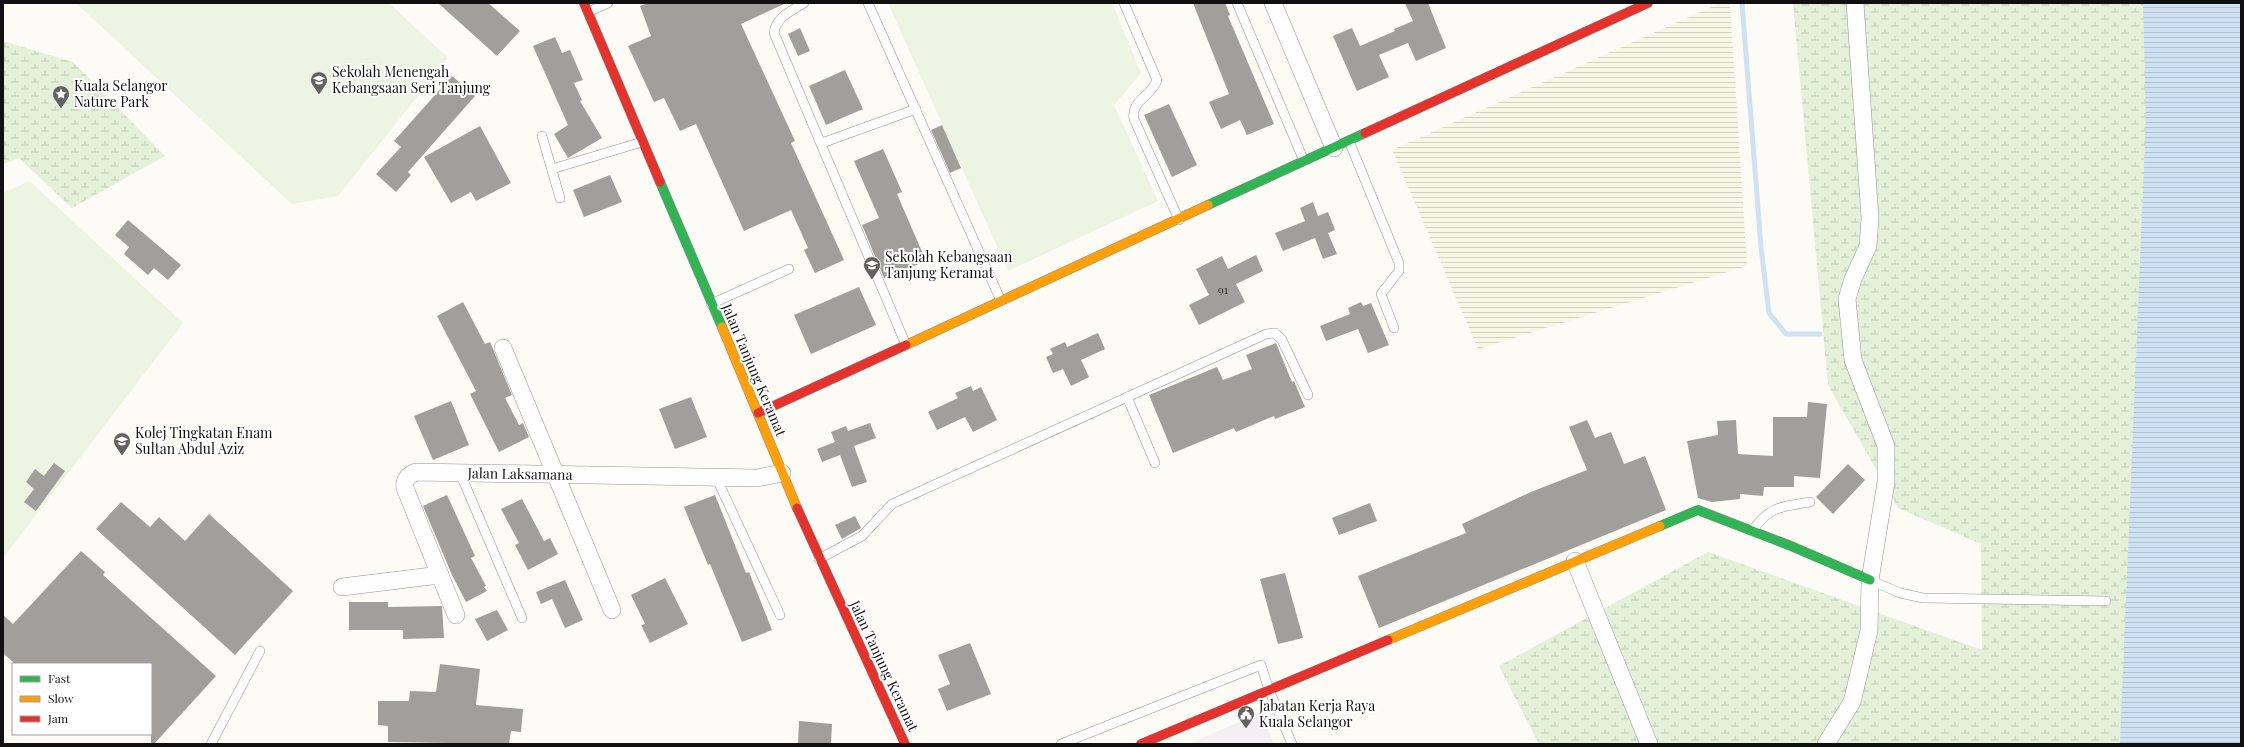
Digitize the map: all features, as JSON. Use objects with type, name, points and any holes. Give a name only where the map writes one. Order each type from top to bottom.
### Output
[{"type":"street","name":"Jalan Tanjung Keramat","points":[[584,3],[819,559],[905,744]]},
{"type":"street","points":[[1273,3],[1334,148]]},
{"type":"street","points":[[758,413],[1648,3]]},
{"type":"street","points":[[1826,744],[1852,702],[1869,632],[1870,580],[1886,482],[1886,446],[1853,360],[1847,299],[1853,279],[1868,246],[1870,218],[1855,3]]},
{"type":"street","points":[[503,348],[612,610]]},
{"type":"street","name":"Jalan Laksamana","points":[[456,616],[405,488],[405,483],[411,474],[416,472],[757,478],[782,473]]},
{"type":"street","points":[[1141,744],[1698,510],[1870,580]]},
{"type":"street","points":[[1575,561],[1649,744]]},
{"type":"street","points":[[342,587],[440,575]]},
{"type":"lane","points":[[588,12],[608,3]]},
{"type":"lane","points":[[804,3],[782,17],[777,22],[774,33],[822,143],[906,345]]},
{"type":"lane","points":[[868,3],[1001,301]]},
{"type":"lane","points":[[1124,3],[1156,80],[1155,85],[1134,107],[1134,119],[1179,220]]},
{"type":"lane","points":[[1238,3],[1304,161]]},
{"type":"lane","points":[[822,143],[916,109]]},
{"type":"lane","points":[[542,136],[560,198]]},
{"type":"lane","points":[[1349,141],[1399,263],[1399,271],[1381,294],[1394,328]]},
{"type":"lane","points":[[552,169],[642,142]]},
{"type":"lane","points":[[711,304],[789,270]]},
{"type":"lane","points":[[819,559],[862,536],[892,504],[1270,333],[1275,333],[1282,340],[1308,395]]},
{"type":"lane","points":[[1127,397],[1155,463]]},
{"type":"lane","points":[[460,473],[522,618]]},
{"type":"lane","points":[[716,477],[780,615]]},
{"type":"lane","points":[[1752,531],[1759,522],[1774,509],[1810,502]]},
{"type":"lane","points":[[1870,580],[1900,593],[1923,598],[2106,600]]},
{"type":"lane","points":[[211,744],[260,651]]},
{"type":"lane","points":[[1061,744],[1261,665],[1269,690],[1292,744]]},
{"type":"shaded area","name":"Jabatan Kerja Raya Kuala Selangor","points":[[1260,713],[1274,744],[1189,744]]},
{"type":"green space","points":[[76,3],[389,3],[448,58],[338,196],[292,204]]},
{"type":"green space","points":[[888,3],[1112,3],[1141,73],[1114,105],[1158,201],[1008,271]]},
{"type":"green space","points":[[1720,3],[1730,3],[1747,266],[1478,349],[1392,150]]},
{"type":"green space","points":[[1793,3],[2155,3],[2151,744],[1539,744],[1499,666],[1708,552],[1982,650],[1981,544],[1898,508],[1828,385]]},
{"type":"green space","name":"Kuala Selangor Nature Park","points":[[3,41],[73,62],[165,156],[72,208],[19,158],[3,164]]},
{"type":"green space","points":[[29,181],[183,323],[3,558],[3,193]]},
{"type":"water","points":[[2143,3],[2241,3],[2241,744],[2120,744],[2146,117]]},
{"type":"building","points":[[438,3],[488,3],[520,31],[497,56]]},
{"type":"building","points":[[648,3],[786,3],[741,24],[795,141],[791,143],[844,260],[815,273],[804,250],[808,248],[791,210],[744,231],[696,124],[680,131],[664,98],[654,102],[628,46],[651,36],[640,6]]},
{"type":"building","points":[[1193,3],[1225,3],[1230,15],[1228,16],[1274,124],[1247,135],[1240,120],[1221,129],[1209,102],[1229,94]]},
{"type":"building","points":[[1405,3],[1428,3],[1446,48],[1416,61],[1408,43],[1379,55],[1389,77],[1357,91],[1333,36],[1352,28],[1360,46],[1395,31],[1394,29],[1413,21]]},
{"type":"building","points":[[800,28],[810,51],[798,56],[788,34]]},
{"type":"building","points":[[555,37],[562,53],[570,50],[583,80],[574,83],[582,100],[580,101],[602,138],[568,158],[554,134],[568,125],[533,46]]},
{"type":"building","points":[[845,70],[863,109],[826,125],[809,86]]},
{"type":"building","points":[[452,76],[475,96],[408,172],[411,175],[396,192],[376,174],[401,147],[394,141]]},
{"type":"building","points":[[1169,104],[1197,165],[1172,177],[1144,115]]},
{"type":"building","points":[[942,125],[961,168],[950,173],[931,130]]},
{"type":"building","points":[[480,126],[511,183],[476,201],[471,192],[451,203],[424,157]]},
{"type":"building","points":[[883,149],[902,192],[897,194],[926,261],[884,278],[862,225],[879,218],[854,161]]},
{"type":"building","points":[[610,175],[622,202],[584,217],[573,190]]},
{"type":"building","points":[[1313,202],[1318,216],[1328,212],[1335,230],[1328,233],[1337,254],[1323,259],[1315,238],[1283,251],[1275,233],[1305,221],[1300,208]]},
{"type":"building","points":[[128,220],[181,265],[168,280],[154,268],[148,275],[124,254],[129,247],[115,235]]},
{"type":"building","points":[[1256,255],[1263,271],[1236,284],[1245,302],[1199,325],[1189,305],[1209,295],[1196,269],[1222,256],[1228,269]]},
{"type":"building","points":[[859,287],[876,325],[811,354],[794,315]]},
{"type":"building","points":[[463,302],[485,344],[490,342],[512,395],[505,398],[519,425],[523,423],[529,437],[499,452],[470,394],[476,391],[437,316]]},
{"type":"building","points":[[1361,302],[1363,306],[1371,303],[1389,345],[1368,353],[1358,329],[1326,341],[1320,326],[1350,314],[1348,308]]},
{"type":"building","points":[[1098,333],[1105,349],[1081,360],[1089,377],[1071,386],[1063,369],[1053,373],[1046,357],[1053,354],[1050,349],[1065,342],[1067,347]]},
{"type":"building","points":[[1276,343],[1292,382],[1294,381],[1305,407],[1275,419],[1274,416],[1236,432],[1234,428],[1173,453],[1149,395],[1217,367],[1223,380],[1252,369],[1246,355]]},
{"type":"building","points":[[971,386],[973,391],[981,387],[997,420],[973,432],[965,417],[937,430],[928,412],[958,398],[955,393]]},
{"type":"building","points":[[691,397],[707,437],[675,449],[659,409]]},
{"type":"building","points":[[451,401],[469,445],[433,460],[414,416]]},
{"type":"building","points":[[1808,402],[1827,404],[1820,478],[1794,476],[1794,487],[1764,487],[1763,496],[1740,494],[1740,499],[1712,502],[1698,498],[1687,441],[1718,435],[1717,421],[1736,420],[1738,454],[1773,456],[1773,417],[1807,417]]},
{"type":"building","points":[[1587,420],[1595,438],[1611,432],[1624,464],[1645,456],[1666,510],[1379,628],[1358,576],[1466,533],[1462,524],[1531,492],[1587,470],[1569,427]]},
{"type":"building","points":[[870,423],[876,438],[854,446],[867,482],[852,487],[840,455],[822,462],[817,449],[835,442],[831,432],[846,426],[848,431]]},
{"type":"building","points":[[54,463],[65,471],[36,511],[24,502],[34,489],[26,482],[35,469],[44,476]]},
{"type":"building","points":[[1848,464],[1865,480],[1833,514],[1816,497]]},
{"type":"building","points":[[447,495],[475,556],[471,558],[486,586],[484,587],[487,591],[466,602],[452,575],[423,506]]},
{"type":"building","points":[[715,495],[746,573],[749,572],[772,630],[742,642],[710,564],[708,565],[684,507]]},
{"type":"building","points":[[522,499],[544,541],[550,538],[558,554],[528,570],[515,545],[519,543],[501,509]]},
{"type":"building","points":[[121,502],[150,527],[159,517],[185,541],[209,514],[293,591],[235,655],[96,529]]},
{"type":"building","points":[[1370,503],[1377,521],[1339,535],[1332,518]]},
{"type":"building","points":[[855,516],[861,528],[842,539],[835,525]]},
{"type":"building","points":[[81,551],[105,572],[103,575],[216,676],[154,744],[151,744],[152,663],[14,663],[3,653],[3,615],[13,624]]},
{"type":"building","points":[[1285,573],[1303,638],[1278,644],[1260,579]]},
{"type":"building","points":[[665,578],[688,624],[650,643],[641,625],[645,624],[631,595]]},
{"type":"building","points":[[565,580],[583,620],[565,628],[552,599],[541,604],[536,592]]},
{"type":"building","points":[[349,602],[388,602],[388,607],[442,606],[444,638],[403,639],[403,630],[349,630]]},
{"type":"building","points":[[497,610],[508,630],[487,641],[475,619]]},
{"type":"building","points":[[970,643],[991,694],[947,711],[938,689],[950,684],[938,655]]},
{"type":"building","points":[[440,664],[480,669],[476,705],[523,709],[521,732],[511,731],[509,744],[388,742],[388,726],[378,725],[378,701],[409,701],[410,691],[436,692]]},
{"type":"building","points":[[799,721],[832,724],[831,744],[798,744]]},
{"type":"waterway","points":[[1742,3],[1761,247],[1769,313],[1786,334],[1820,334]]},
{"type":"traffic: fast","points":[[1208,205],[1365,133]]},
{"type":"traffic: fast","points":[[660,182],[722,327]]},
{"type":"traffic: fast","points":[[1660,526],[1698,510],[1791,546],[1870,580]]},
{"type":"traffic: slow","points":[[906,345],[1208,205]]},
{"type":"traffic: slow","points":[[722,327],[797,508]]},
{"type":"traffic: slow","points":[[1388,640],[1660,526]]},
{"type":"traffic: jam","points":[[584,3],[660,182]]},
{"type":"traffic: jam","points":[[1365,133],[1648,3]]},
{"type":"traffic: jam","points":[[758,413],[906,345]]},
{"type":"traffic: jam","points":[[797,508],[905,744]]},
{"type":"traffic: jam","points":[[1141,744],[1388,640]]},
{"type":"place","name":"Sekolah Menengah Kebangsaan Seri Tanjung","points":[[319,95]]},
{"type":"place","name":"Kuala Selangor Nature Park","points":[[61,109]]},
{"type":"place","name":"Sekolah Kebangsaan Tanjung Keramat","points":[[872,280]]},
{"type":"place","name":"Kolej Tingkatan Enam Sultan Abdul Aziz","points":[[122,456]]},
{"type":"place","name":"Jabatan Kerja Raya Kuala Selangor","points":[[1246,729]]}]
